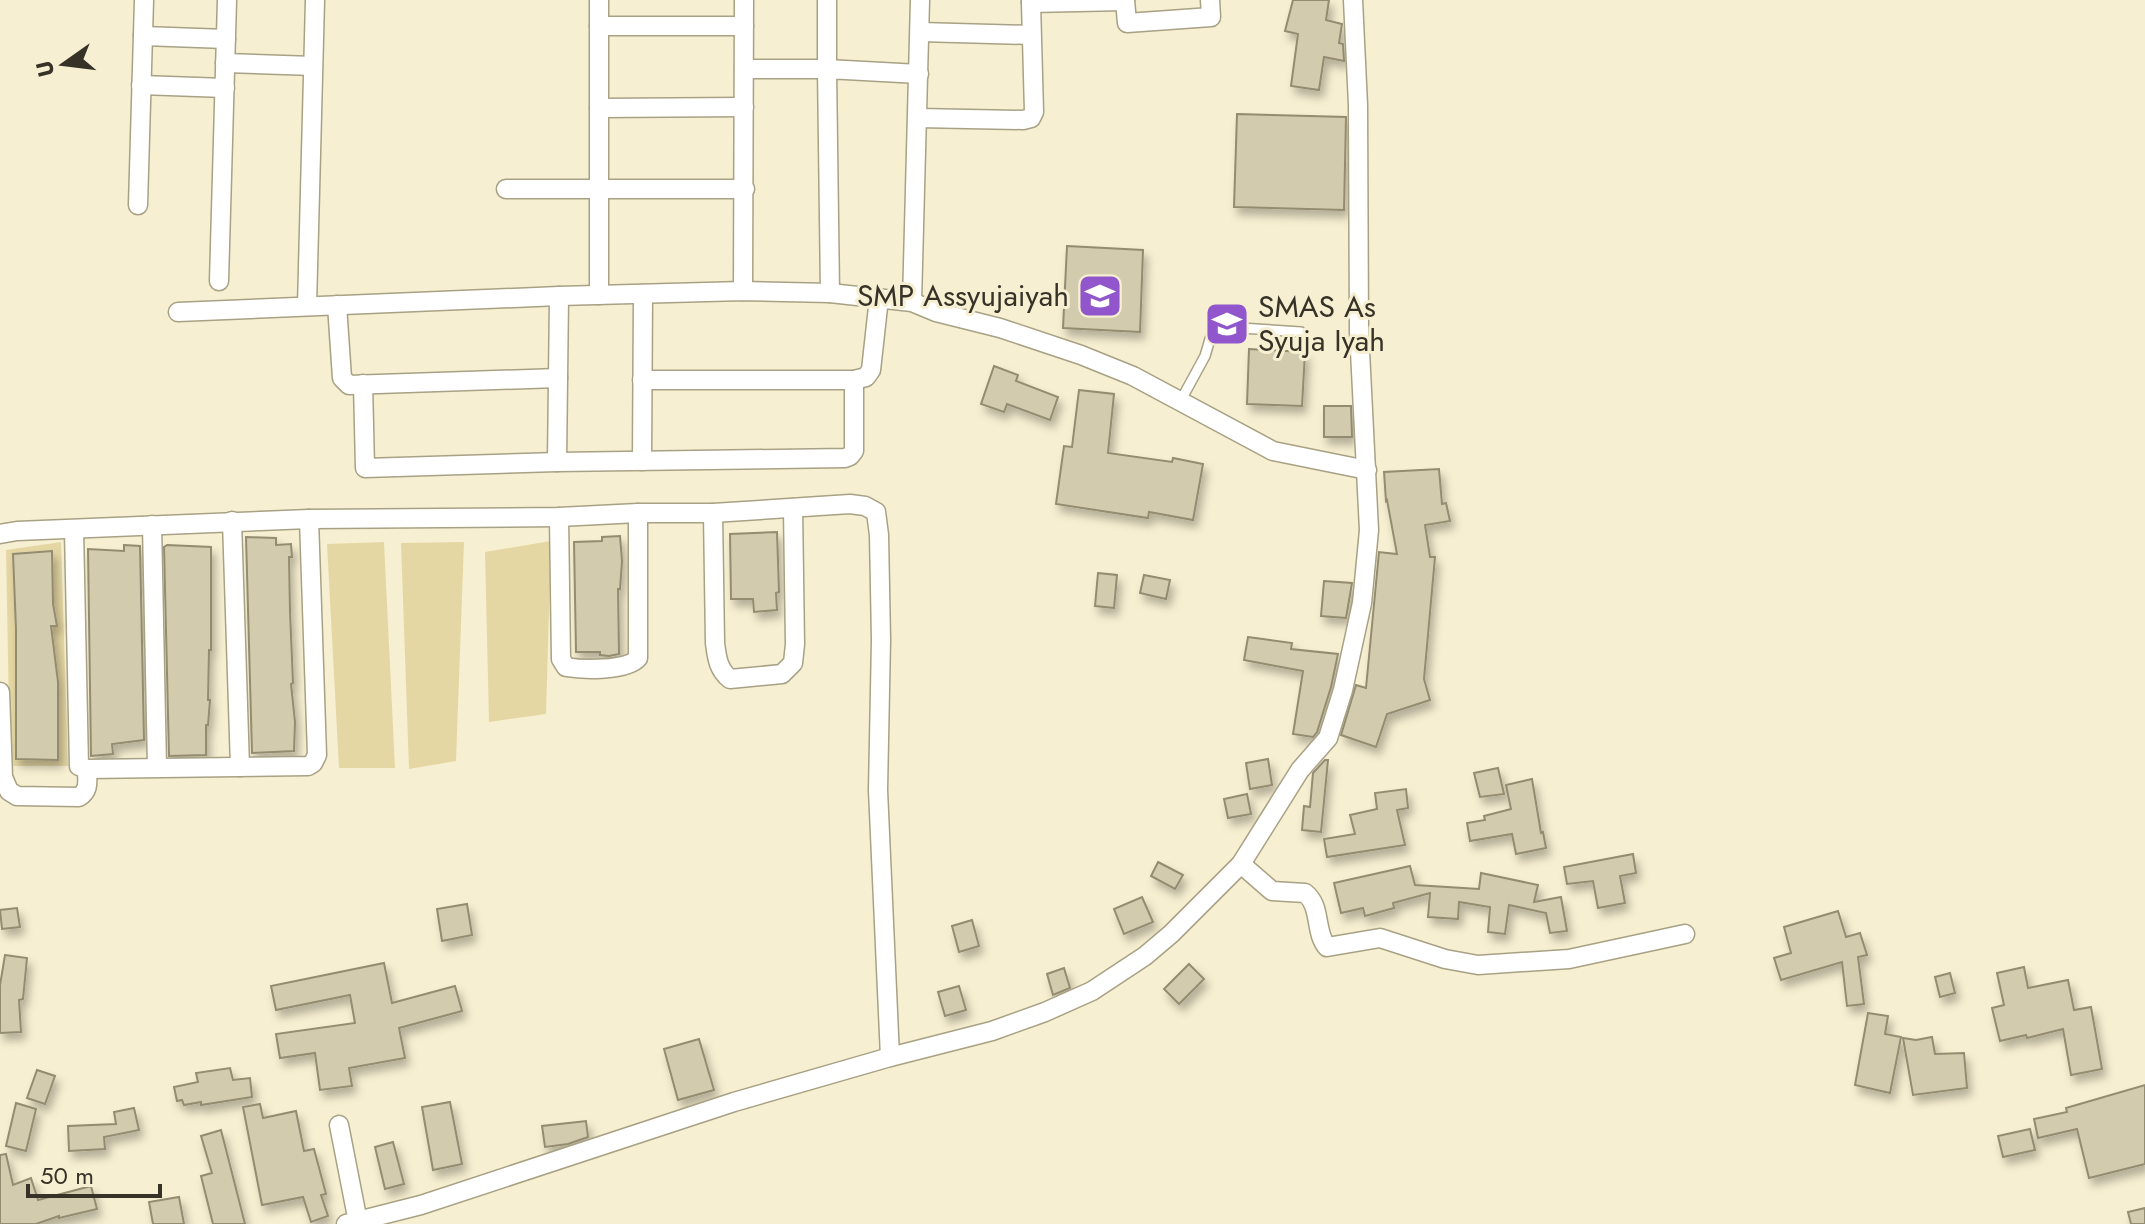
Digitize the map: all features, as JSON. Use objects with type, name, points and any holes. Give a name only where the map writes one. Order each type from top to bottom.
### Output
[{"type":"street","points":[[138,205],[144,0]]},
{"type":"street","points":[[219,281],[227,0]]},
{"type":"street","points":[[307,306],[315,0]]},
{"type":"street","points":[[599,0],[599,295]]},
{"type":"street","points":[[743,291],[744,0]]},
{"type":"street","points":[[827,0],[830,293]]},
{"type":"street","points":[[912,302],[920,0]]},
{"type":"street","points":[[918,118],[1031,118],[1034,112],[1031,1],[1125,0],[1127,23],[1211,17],[1210,0]]},
{"type":"street","points":[[339,1125],[352,1223],[421,1205],[734,1102],[992,1031],[1045,1012],[1092,991],[1145,956],[1241,864],[1300,770],[1328,738],[1354,646],[1362,603],[1369,530],[1359,331],[1358,105],[1353,0]]},
{"type":"street","points":[[599,26],[744,26]]},
{"type":"street","points":[[920,32],[1031,35]]},
{"type":"street","points":[[143,36],[226,39]]},
{"type":"street","points":[[225,63],[313,66]]},
{"type":"street","points":[[744,69],[919,74]]},
{"type":"street","points":[[141,85],[225,88]]},
{"type":"street","points":[[599,108],[744,107]]},
{"type":"street","points":[[506,189],[745,189]]},
{"type":"street","points":[[178,312],[743,291],[830,293],[912,302],[1081,355],[1133,376],[1273,451],[1367,470]]},
{"type":"street","points":[[642,461],[643,294]]},
{"type":"street","points":[[557,462],[559,296]]},
{"type":"street","points":[[642,380],[854,380],[866,377],[871,370],[879,298]]},
{"type":"street","points":[[337,305],[342,378],[349,385],[558,378]]},
{"type":"street","points":[[363,384],[365,468],[845,458],[854,451],[854,380]]},
{"type":"street","points":[[0,534],[232,521],[713,513],[850,504],[865,506],[876,512],[881,640],[878,790],[890,1057]]},
{"type":"street","points":[[713,513],[715,643],[717,661],[730,679],[782,674],[793,663],[793,508]]},
{"type":"street","points":[[559,517],[561,659],[566,667],[579,669],[622,666],[634,663],[638,658],[638,513]]},
{"type":"street","points":[[74,530],[79,766],[87,769],[308,766],[317,755],[309,519]]},
{"type":"street","points":[[232,521],[240,767]]},
{"type":"street","points":[[152,525],[157,767]]},
{"type":"street","points":[[0,692],[3,777],[9,791],[17,796],[79,797],[86,793],[87,769]]},
{"type":"street","points":[[1241,864],[1272,891],[1309,895],[1327,947],[1380,938],[1445,959],[1478,965],[1569,959],[1685,934]]},
{"type":"lane","points":[[1181,400],[1205,356],[1210,339],[1225,327],[1301,332]]},
{"type":"shaded area","points":[[551,541],[546,714],[489,722],[485,552]]},
{"type":"shaded area","points":[[61,542],[68,766],[10,766],[6,550]]},
{"type":"shaded area","points":[[384,542],[395,768],[339,768],[327,544]]},
{"type":"shaded area","points":[[464,542],[456,761],[409,769],[401,543]]},
{"type":"building","points":[[1293,0],[1329,0],[1326,20],[1342,24],[1339,43],[1343,44],[1344,61],[1324,57],[1319,90],[1291,86],[1298,34],[1285,31]]},
{"type":"building","points":[[1237,114],[1346,117],[1344,210],[1234,207]]},
{"type":"building","points":[[1067,246],[1143,250],[1140,332],[1063,328]]},
{"type":"building","points":[[1249,349],[1305,352],[1302,406],[1247,404]]},
{"type":"building","points":[[994,366],[1018,375],[1016,381],[1058,397],[1050,420],[1007,404],[1004,412],[981,404]]},
{"type":"building","points":[[1079,390],[1114,394],[1108,453],[1172,462],[1173,458],[1203,464],[1193,520],[1149,512],[1148,518],[1056,504],[1064,446],[1072,447]]},
{"type":"building","points":[[1324,406],[1351,406],[1352,437],[1324,437]]},
{"type":"building","points":[[1439,469],[1442,504],[1446,503],[1450,521],[1425,525],[1430,557],[1435,557],[1424,679],[1430,700],[1387,714],[1376,747],[1341,735],[1356,685],[1366,688],[1379,552],[1397,554],[1386,501],[1384,472]]},
{"type":"building","points":[[777,532],[777,610],[754,612],[753,599],[731,599],[730,534]]},
{"type":"building","points":[[620,536],[619,654],[609,656],[600,655],[600,652],[576,652],[574,542],[602,541],[602,537]]},
{"type":"building","points":[[246,537],[276,538],[276,545],[291,544],[294,751],[252,753]]},
{"type":"building","points":[[124,545],[140,546],[144,740],[112,744],[113,754],[91,756],[88,549],[124,551]]},
{"type":"building","points":[[164,547],[211,547],[210,700],[206,755],[169,756]]},
{"type":"building","points":[[52,551],[53,604],[57,626],[51,626],[58,682],[58,760],[16,759],[13,554]]},
{"type":"building","points":[[1098,573],[1117,575],[1114,608],[1095,606]]},
{"type":"building","points":[[1144,575],[1170,580],[1166,599],[1140,593]]},
{"type":"building","points":[[1324,581],[1352,583],[1346,618],[1321,616]]},
{"type":"building","points":[[1248,637],[1292,643],[1291,649],[1338,654],[1331,687],[1313,737],[1293,734],[1303,671],[1244,660]]},
{"type":"building","points":[[1268,759],[1272,785],[1250,789],[1246,763]]},
{"type":"building","points":[[1328,760],[1321,832],[1302,830],[1304,806],[1310,807],[1313,773]]},
{"type":"building","points":[[1498,768],[1504,794],[1480,797],[1474,773]]},
{"type":"building","points":[[1532,779],[1546,848],[1516,854],[1512,834],[1470,841],[1467,823],[1485,820],[1484,816],[1511,809],[1506,785]]},
{"type":"building","points":[[1406,789],[1408,808],[1397,810],[1405,845],[1327,857],[1324,839],[1355,834],[1350,815],[1377,809],[1375,793]]},
{"type":"building","points":[[1247,794],[1251,814],[1228,818],[1224,799]]},
{"type":"building","points":[[1633,854],[1636,873],[1620,876],[1625,903],[1598,908],[1593,881],[1567,884],[1564,867]]},
{"type":"building","points":[[1158,862],[1183,875],[1175,889],[1151,876]]},
{"type":"building","points":[[1410,866],[1415,885],[1479,889],[1481,873],[1538,885],[1534,902],[1561,897],[1567,931],[1550,933],[1546,913],[1509,905],[1505,934],[1488,932],[1490,907],[1459,902],[1458,919],[1428,917],[1430,893],[1393,903],[1394,908],[1365,916],[1363,908],[1341,913],[1334,883]]},
{"type":"building","points":[[1142,897],[1153,922],[1124,934],[1114,909]]},
{"type":"building","points":[[467,904],[472,935],[442,941],[437,909]]},
{"type":"building","points":[[17,908],[20,927],[2,929],[0,910]]},
{"type":"building","points":[[1838,911],[1846,937],[1860,933],[1867,955],[1858,957],[1864,1004],[1847,1006],[1842,962],[1781,980],[1774,958],[1791,953],[1784,927]]},
{"type":"building","points":[[972,920],[979,946],[959,952],[952,926]]},
{"type":"building","points":[[5,955],[27,958],[23,999],[19,1000],[21,1032],[0,1033],[0,985]]},
{"type":"building","points":[[384,963],[392,1003],[455,986],[462,1011],[399,1028],[405,1058],[349,1068],[352,1086],[320,1090],[315,1053],[280,1058],[276,1034],[355,1023],[350,995],[276,1010],[271,986]]},
{"type":"building","points":[[1189,964],[1204,979],[1179,1004],[1164,989]]},
{"type":"building","points":[[2024,967],[2028,988],[2068,980],[2074,1010],[2091,1007],[2102,1069],[2071,1075],[2063,1029],[2000,1041],[1992,1008],[2004,1005],[1997,973]]},
{"type":"building","points":[[1064,968],[1070,988],[1053,995],[1047,974]]},
{"type":"building","points":[[1950,973],[1955,993],[1940,997],[1935,977]]},
{"type":"building","points":[[959,986],[966,1010],[945,1016],[938,992]]},
{"type":"building","points":[[1868,1013],[1888,1016],[1885,1034],[1901,1037],[1890,1093],[1855,1085]]},
{"type":"building","points":[[1932,1037],[1935,1054],[1964,1053],[1967,1088],[1913,1095],[1903,1038],[1916,1040]]},
{"type":"building","points":[[699,1039],[714,1090],[678,1100],[664,1049]]},
{"type":"building","points":[[230,1068],[233,1080],[250,1078],[252,1097],[201,1105],[201,1102],[184,1105],[182,1100],[177,1101],[174,1087],[198,1082],[196,1073]]},
{"type":"building","points":[[37,1070],[55,1076],[45,1104],[27,1098]]},
{"type":"building","points":[[2145,1085],[2145,1164],[2089,1178],[2077,1129],[2038,1138],[2034,1119],[2067,1112],[2066,1108]]},
{"type":"building","points":[[450,1102],[462,1164],[433,1170],[422,1107]]},
{"type":"building","points":[[16,1103],[36,1109],[26,1151],[6,1146]]},
{"type":"building","points":[[260,1104],[263,1118],[296,1111],[304,1151],[314,1149],[326,1194],[321,1195],[328,1216],[311,1222],[303,1197],[262,1205],[243,1107]]},
{"type":"building","points":[[134,1108],[139,1130],[104,1137],[105,1149],[69,1151],[68,1126],[116,1124],[114,1112]]},
{"type":"building","points":[[586,1121],[588,1137],[545,1147],[542,1126]]},
{"type":"building","points":[[2030,1129],[2035,1150],[2003,1157],[1998,1136]]},
{"type":"building","points":[[221,1130],[245,1224],[213,1224],[201,1176],[212,1173],[201,1136]]},
{"type":"building","points":[[393,1142],[404,1184],[385,1189],[375,1147]]},
{"type":"building","points":[[6,1154],[13,1185],[31,1178],[38,1200],[91,1186],[97,1209],[36,1224],[0,1224],[0,1155]]},
{"type":"building","points":[[179,1197],[184,1224],[153,1224],[149,1202]]},
{"type":"building","points":[[2145,1208],[2145,1224],[2131,1224],[2128,1212]]},
{"type":"place","name":"SMP Assyujaiyah","points":[[1100,296]]},
{"type":"place","name":"SMAS As Syuja Iyah","points":[[1227,324]]}]
